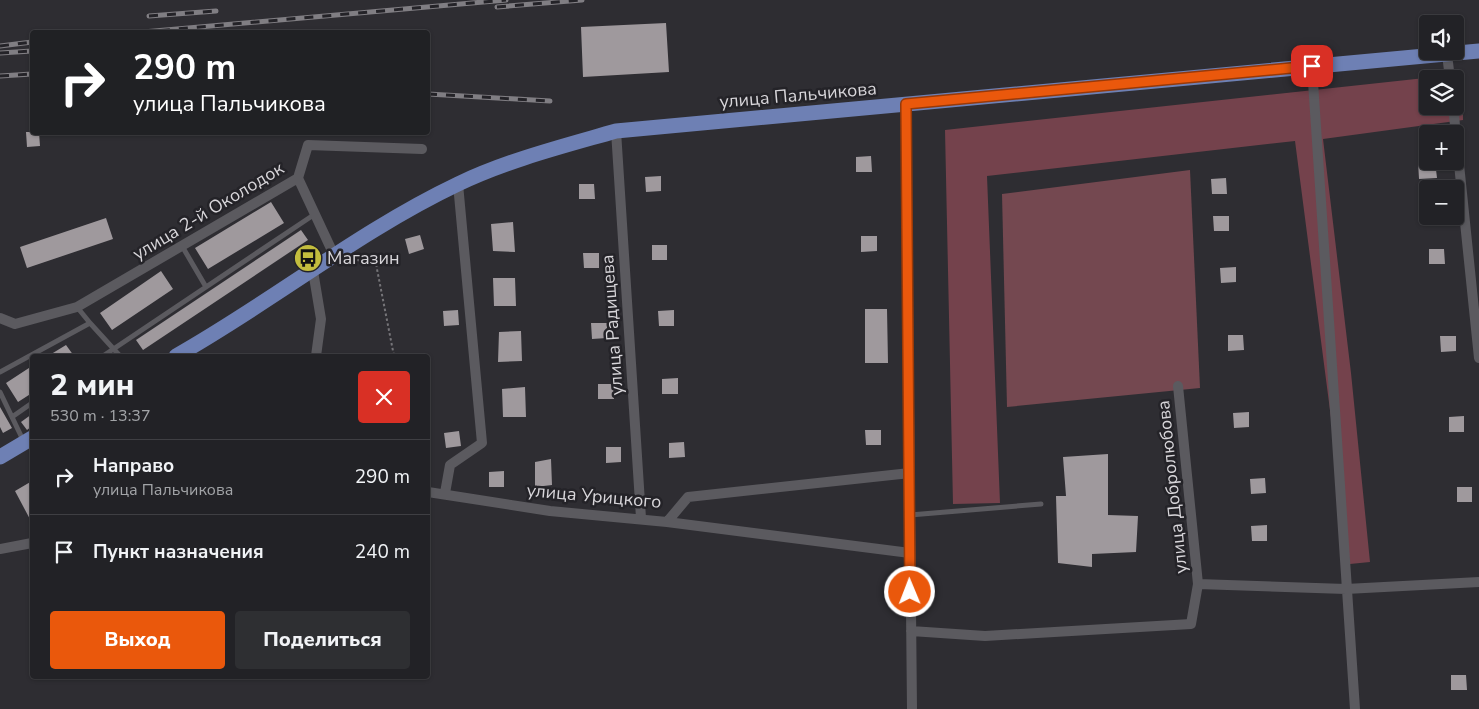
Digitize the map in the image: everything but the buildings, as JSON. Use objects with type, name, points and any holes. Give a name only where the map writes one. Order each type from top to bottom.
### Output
[{"type":"main road","name":"улица Пальчикова","points":[[1464,52],[1479,51]]},
{"type":"main road","name":"улица Пальчикова","points":[[179,354],[313,271],[334,255],[458,184],[513,162],[616,131],[1419,56]]},
{"type":"main road","points":[[0,456],[28,440]]},
{"type":"street","points":[[1312,66],[1355,709]]},
{"type":"street","points":[[906,104],[912,709]]},
{"type":"street","points":[[1453,115],[1479,358]]},
{"type":"street","name":"улица Радищева","points":[[616,131],[641,518]]},
{"type":"street","name":"улица 2-й Околодок","points":[[0,318],[15,324],[77,307],[298,178],[308,145],[422,149]]},
{"type":"street","points":[[298,178],[334,255]]},
{"type":"street","points":[[445,493],[450,465],[482,443],[458,184]]},
{"type":"street","points":[[313,271],[321,319],[316,354]]},
{"type":"street","name":"улица Добролюбова","points":[[911,630],[985,636],[1191,624],[1198,584],[1178,386]]},
{"type":"street","name":"улица Урицкого","points":[[430,492],[550,511],[641,518],[667,522],[688,497],[910,473]]},
{"type":"street","points":[[667,522],[910,553]]},
{"type":"street","points":[[0,549],[30,542]]},
{"type":"street","points":[[1198,584],[1346,589],[1479,582]]},
{"type":"lane","points":[[106,354],[315,214]]},
{"type":"lane","points":[[182,246],[206,287]]},
{"type":"lane","points":[[77,307],[118,354]]},
{"type":"lane","points":[[33,354],[90,323]]},
{"type":"lane","points":[[0,372],[30,356]]},
{"type":"lane","points":[[0,392],[12,417],[28,440]]},
{"type":"lane","points":[[12,417],[30,404]]},
{"type":"lane","points":[[910,515],[1041,504]]},
{"type":"path","points":[[334,255],[376,264],[394,354]]},
{"type":"shaded area","points":[[1419,79],[1419,115],[1463,115],[1463,120],[1323,139],[1351,373],[1370,562],[1350,564],[1295,141],[987,176],[1000,503],[953,504],[945,130]]},
{"type":"shaded area","points":[[1190,170],[1200,388],[1007,407],[1002,194]]},
{"type":"railway","points":[[166,30],[506,0]]},
{"type":"railway","points":[[497,7],[582,0]]},
{"type":"railway","points":[[149,16],[216,11]]},
{"type":"railway","points":[[0,46],[30,42]]},
{"type":"railway","points":[[0,53],[30,51]]},
{"type":"railway","points":[[0,76],[30,74]]},
{"type":"railway","points":[[430,94],[550,101]]},
{"type":"place","name":"Магазин","points":[[308,258]]},
{"type":"route","points":[[910,592],[906,104],[1312,66]]}]
